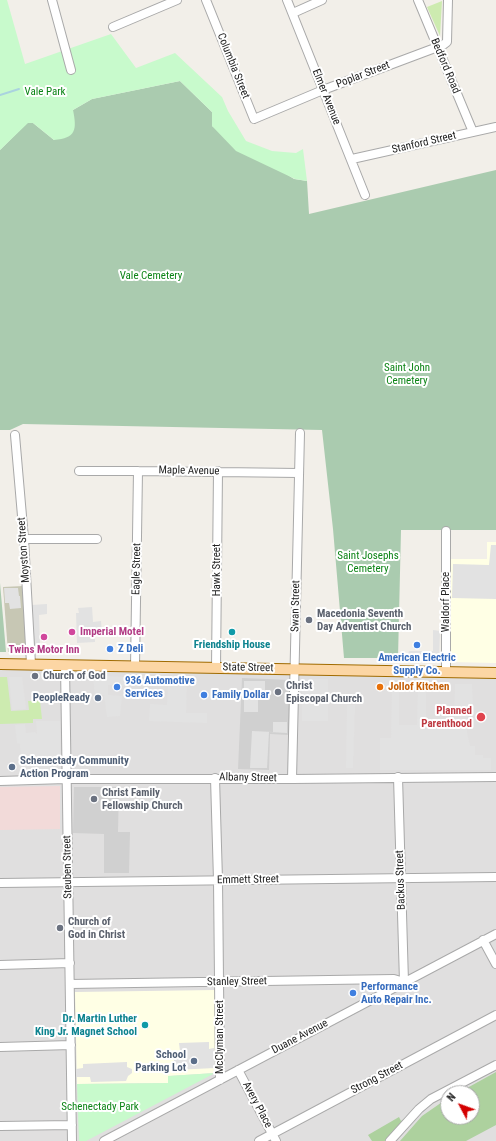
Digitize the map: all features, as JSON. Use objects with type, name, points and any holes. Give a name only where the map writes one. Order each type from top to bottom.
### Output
[{"type":"main road","name":"State Street","points":[[0,664],[496,673]]},
{"type":"street","points":[[52,0],[71,70]]},
{"type":"street","points":[[113,27],[177,0]]},
{"type":"street","name":"Columbia Street","points":[[206,0],[254,119],[268,113]]},
{"type":"street","name":"Elmer Avenue","points":[[287,0],[352,159],[365,195]]},
{"type":"street","points":[[293,13],[322,0]]},
{"type":"street","name":"Bedford Road","points":[[418,0],[472,132]]},
{"type":"street","points":[[437,47],[447,42],[448,0]]},
{"type":"street","name":"Poplar Street","points":[[268,113],[437,47]]},
{"type":"street","name":"Stanford Street","points":[[352,159],[496,127]]},
{"type":"street","name":"Swan Street","points":[[292,779],[300,433]]},
{"type":"street","name":"Moyston Street","points":[[15,435],[24,539],[31,664]]},
{"type":"street","name":"Maple Avenue","points":[[79,471],[218,471],[299,473]]},
{"type":"street","name":"Eagle Street","points":[[135,667],[138,471]]},
{"type":"street","name":"Hawk Street","points":[[216,668],[218,471]]},
{"type":"street","name":"Waldorf Place","points":[[446,531],[446,672]]},
{"type":"street","points":[[24,539],[97,539]]},
{"type":"street","name":"Steuben Street","points":[[65,665],[72,1141]]},
{"type":"street","name":"Backus Street","points":[[398,777],[404,982]]},
{"type":"street","name":"Albany Street","points":[[0,781],[66,779],[496,777]]},
{"type":"street","name":"McClyman Street","points":[[215,778],[218,880],[220,1080]]},
{"type":"street","name":"Emmett Street","points":[[0,883],[496,877]]},
{"type":"street","name":"Duane Avenue","points":[[104,1141],[496,934]]},
{"type":"street","points":[[483,940],[496,964]]},
{"type":"street","points":[[0,965],[70,963]]},
{"type":"street","name":"Stanley Street","points":[[70,984],[394,979],[404,982]]},
{"type":"street","name":"Strong Street","points":[[259,1141],[274,1138],[496,1015]]},
{"type":"street","points":[[0,1047],[71,1045]]},
{"type":"street","points":[[390,1141],[419,1109],[432,1099],[496,1065]]},
{"type":"street","name":"Avery Place","points":[[238,1070],[274,1138]]},
{"type":"street","points":[[0,1126],[72,1125]]},
{"type":"shaded area","points":[[487,542],[496,542],[496,663],[448,662],[450,559],[487,559]]},
{"type":"shaded area","points":[[491,545],[496,545],[496,599],[452,598],[453,564],[489,565]]},
{"type":"shaded area","points":[[23,586],[27,651],[8,652],[3,587]]},
{"type":"shaded area","points":[[4,588],[18,588],[21,608],[10,609],[9,603],[5,603]]},
{"type":"shaded area","points":[[47,604],[47,614],[39,615],[40,646],[34,647],[32,605]]},
{"type":"shaded area","points":[[92,607],[93,622],[101,621],[102,636],[95,636],[95,642],[77,643],[76,613],[79,613],[78,608]]},
{"type":"shaded area","points":[[433,630],[440,631],[439,661],[400,660],[400,654],[408,654],[409,651],[433,651]]},
{"type":"shaded area","points":[[0,664],[496,674],[496,1141],[0,1141]]},
{"type":"shaded area","points":[[9,677],[22,677],[26,709],[12,710]]},
{"type":"shaded area","points":[[93,677],[129,677],[130,697],[126,697],[125,686],[108,685],[108,695],[122,696],[120,716],[107,717],[104,695],[95,696]]},
{"type":"shaded area","name":"Christ Episcopal Church","points":[[242,678],[291,680],[289,735],[270,734],[269,770],[238,769]]},
{"type":"shaded area","points":[[175,679],[187,679],[186,713],[207,713],[207,723],[149,721],[150,704],[167,705],[168,684],[175,684]]},
{"type":"shaded area","points":[[302,679],[328,679],[328,721],[302,721]]},
{"type":"shaded area","points":[[244,681],[265,681],[265,699],[258,699],[258,712],[244,712]]},
{"type":"shaded area","points":[[455,684],[472,684],[473,709],[467,709],[467,732],[470,746],[475,746],[475,755],[483,755],[483,758],[491,758],[491,770],[380,770],[380,738],[391,738],[392,687],[399,687],[399,725],[417,725],[418,686],[426,686],[426,725],[454,725]]},
{"type":"shaded area","points":[[347,705],[355,705],[353,768],[346,768]]},
{"type":"shaded area","points":[[36,721],[60,721],[60,770],[19,771],[18,760],[21,761],[20,744],[17,743],[15,725],[25,724],[26,733],[35,732],[37,734]]},
{"type":"shaded area","points":[[273,722],[287,722],[287,733],[269,732],[267,768],[250,768],[252,731],[273,732]]},
{"type":"shaded area","points":[[60,786],[60,829],[0,830],[0,787]]},
{"type":"shaded area","name":"Christ Family Fellowship Church","points":[[74,787],[119,787],[118,832],[130,832],[129,873],[104,873],[104,834],[73,833]]},
{"type":"shaded area","points":[[215,990],[215,1073],[169,1076],[168,1083],[77,1084],[75,992]]},
{"type":"shaded area","name":"School Parking Lot","points":[[209,1042],[209,1049],[214,1048],[215,1068],[174,1070],[174,1054],[180,1051],[179,1043]]},
{"type":"shaded area","name":"School Parking Lot","points":[[127,1062],[127,1067],[132,1069],[132,1073],[128,1076],[126,1081],[91,1082],[90,1077],[76,1077],[76,1069],[83,1068],[83,1064]]},
{"type":"green space","name":"Vale Park","points":[[0,0],[7,0],[25,64],[111,34],[136,68],[175,53],[222,97],[228,111],[246,141],[272,151],[296,153],[303,149],[307,181],[295,179],[236,151],[212,126],[212,112],[180,81],[92,99],[73,110],[75,128],[71,135],[61,139],[54,140],[33,123],[28,123],[0,150]]},
{"type":"green space","points":[[442,1],[440,36],[427,7]]},
{"type":"green space","name":"Vale Cemetery","points":[[180,81],[212,112],[212,126],[294,179],[307,181],[309,214],[496,170],[496,530],[401,530],[398,658],[344,658],[333,529],[322,430],[23,424],[10,430],[0,430],[0,150],[28,122],[33,123],[54,140],[73,110],[92,99]]},
{"type":"green space","points":[[0,583],[6,652],[0,652]]},
{"type":"green space","points":[[0,677],[7,677],[11,711],[29,710],[28,701],[40,701],[42,719],[33,719],[33,723],[0,724]]},
{"type":"green space","points":[[496,1072],[496,1125],[466,1141],[400,1141],[422,1116],[440,1104],[440,1125],[480,1125],[480,1085],[472,1085]]},
{"type":"green space","name":"Schenectady Park","points":[[215,1073],[86,1141],[79,1141],[77,1084],[168,1083],[168,1076]]},
{"type":"green space","points":[[412,1113],[386,1141],[372,1141],[368,1135],[399,1117],[401,1121]]},
{"type":"waterway","points":[[0,95],[19,89]]},
{"type":"place","name":"Macedonia Seventh Day Adventist Church","points":[[309,620]]},
{"type":"place","name":"Imperial Motel","points":[[72,632]]},
{"type":"place","name":"Friendship House","points":[[232,632]]},
{"type":"place","name":"Twins Motor Inn","points":[[44,637]]},
{"type":"place","name":"American Electric Supply Co.","points":[[417,645]]},
{"type":"place","name":"Z Deli","points":[[110,649]]},
{"type":"place","name":"Church of God","points":[[35,676]]},
{"type":"place","name":"936 Automotive Services","points":[[117,687]]},
{"type":"place","name":"Jollof Kitchen","points":[[380,687]]},
{"type":"place","name":"Christ Episcopal Church","points":[[278,692]]},
{"type":"place","name":"Family Dollar","points":[[204,695]]},
{"type":"place","name":"PeopleReady","points":[[98,698]]},
{"type":"place","name":"Planned Parenthood","points":[[481,717]]},
{"type":"place","name":"Schenectady Community Action Program","points":[[12,767]]},
{"type":"place","name":"Christ Family Fellowship Church","points":[[94,799]]},
{"type":"place","name":"Church of God in Christ","points":[[60,928]]},
{"type":"place","name":"Performance Auto Repair Inc.","points":[[353,993]]},
{"type":"place","name":"Dr. Martin Luther King Jr. Magnet School","points":[[145,1025]]},
{"type":"place","name":"School Parking Lot","points":[[194,1061]]},
{"type":"park label","name":"Saint John Cemetery","points":[[407,374]]},
{"type":"park label","name":"Saint Josephs Cemetery","points":[[368,562]]}]
